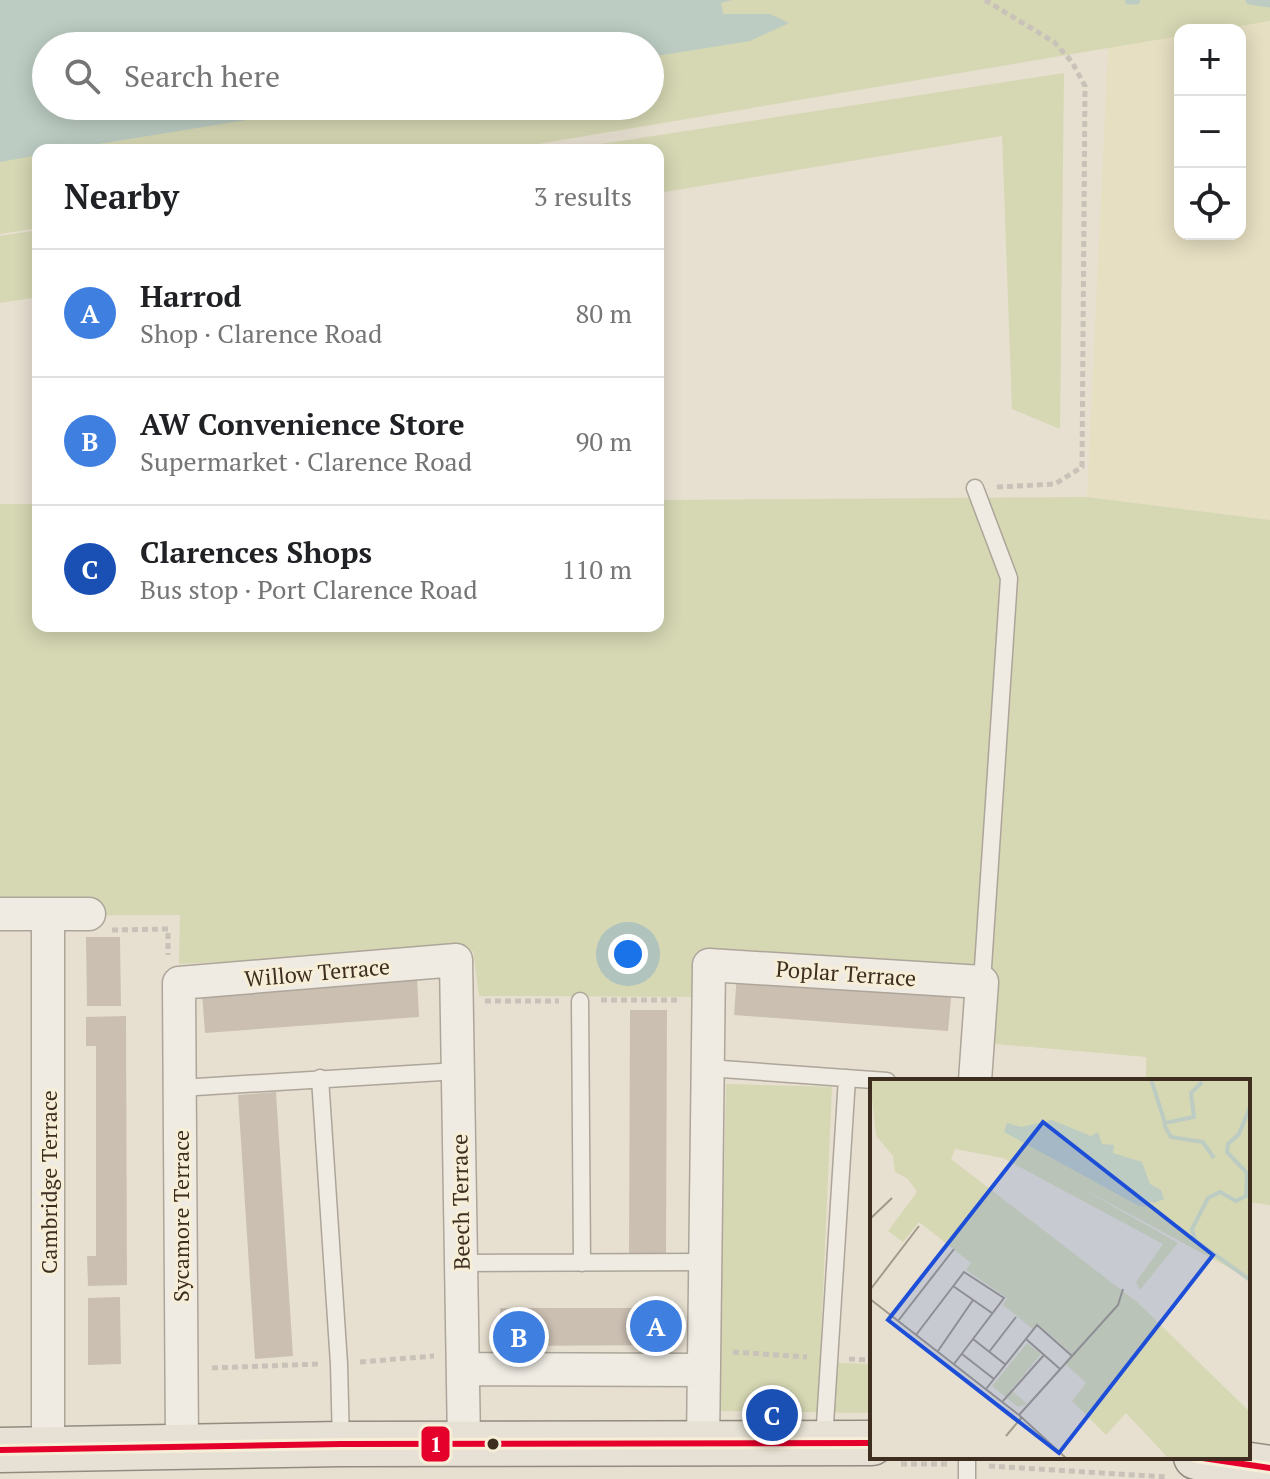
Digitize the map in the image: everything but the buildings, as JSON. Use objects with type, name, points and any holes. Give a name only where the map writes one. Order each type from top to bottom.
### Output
[{"type":"main road","points":[[0,1450],[464,1443],[870,1443]]},
{"type":"main road","points":[[1209,1459],[1270,1468]]},
{"type":"street","points":[[0,914],[89,914]]},
{"type":"street","name":"Cambridge Terrace","points":[[48,914],[48,1449]]},
{"type":"street","name":"Willow Terrace","points":[[179,983],[456,960]]},
{"type":"street","name":"Beech Terrace","points":[[456,960],[464,1443]]},
{"type":"street","name":"Poplar Terrace","points":[[708,1068],[709,965],[982,982]]},
{"type":"street","points":[[975,1079],[982,982]]},
{"type":"street","name":"Sycamore Terrace","points":[[179,983],[182,1448]]},
{"type":"street","points":[[703,1443],[708,1068]]},
{"type":"street","points":[[463,1369],[704,1360]]},
{"type":"lane","points":[[975,488],[1009,578],[982,982]]},
{"type":"lane","points":[[580,1001],[582,1263]]},
{"type":"lane","points":[[708,1068],[870,1080]]},
{"type":"lane","points":[[180,1088],[458,1071]]},
{"type":"lane","points":[[320,1078],[339,1364],[341,1444]]},
{"type":"lane","points":[[824,1443],[847,1078]]},
{"type":"lane","points":[[461,1263],[706,1262]]},
{"type":"path","points":[[975,488],[1055,484],[1082,467],[1085,86],[1072,62],[1054,42],[985,0]]},
{"type":"path","points":[[89,914],[90,930],[168,929]]},
{"type":"path","points":[[704,1360],[870,1360]]},
{"type":"shaded area","points":[[0,0],[732,0],[721,3],[723,14],[770,14],[789,23],[750,41],[664,55],[664,32],[32,32],[32,120],[246,120],[98,144],[32,144],[32,156],[0,162]]},
{"type":"shaded area","points":[[1136,0],[1250,0],[1270,3],[1270,520],[1087,497],[1108,48]]},
{"type":"green space","points":[[0,0],[1270,0],[1270,21],[1246,25],[1174,24],[1174,37],[538,144],[32,144],[32,229],[0,234]]},
{"type":"green space","points":[[1064,73],[1060,429],[1012,409],[1002,136],[664,192],[664,144],[601,144]]},
{"type":"green space","points":[[32,231],[32,298],[0,303],[0,236]]},
{"type":"green space","points":[[1087,497],[1270,520],[1270,1205],[1250,1202],[1250,1079],[1146,1079],[1146,1057],[972,1042],[976,972],[713,958],[713,997],[479,996],[473,951],[179,964],[180,915],[0,916],[0,504],[32,504],[32,632],[664,632],[664,500]]},
{"type":"green space","points":[[726,1084],[832,1087],[820,1362],[870,1364],[870,1413],[719,1411]]},
{"type":"waterway","points":[[1129,0],[1136,0]]},
{"type":"waterway","points":[[1250,0],[1270,3]]},
{"type":"transit line","name":"1","points":[[0,1450],[341,1444],[870,1443]]},
{"type":"transit line","name":"1","points":[[1209,1459],[1270,1468]]},
{"type":"place","name":"Harrod","points":[[656,1326]]},
{"type":"place","name":"AW Convenience Store","points":[[519,1337]]},
{"type":"place","name":"Clarences Shops","points":[[772,1415]]}]
